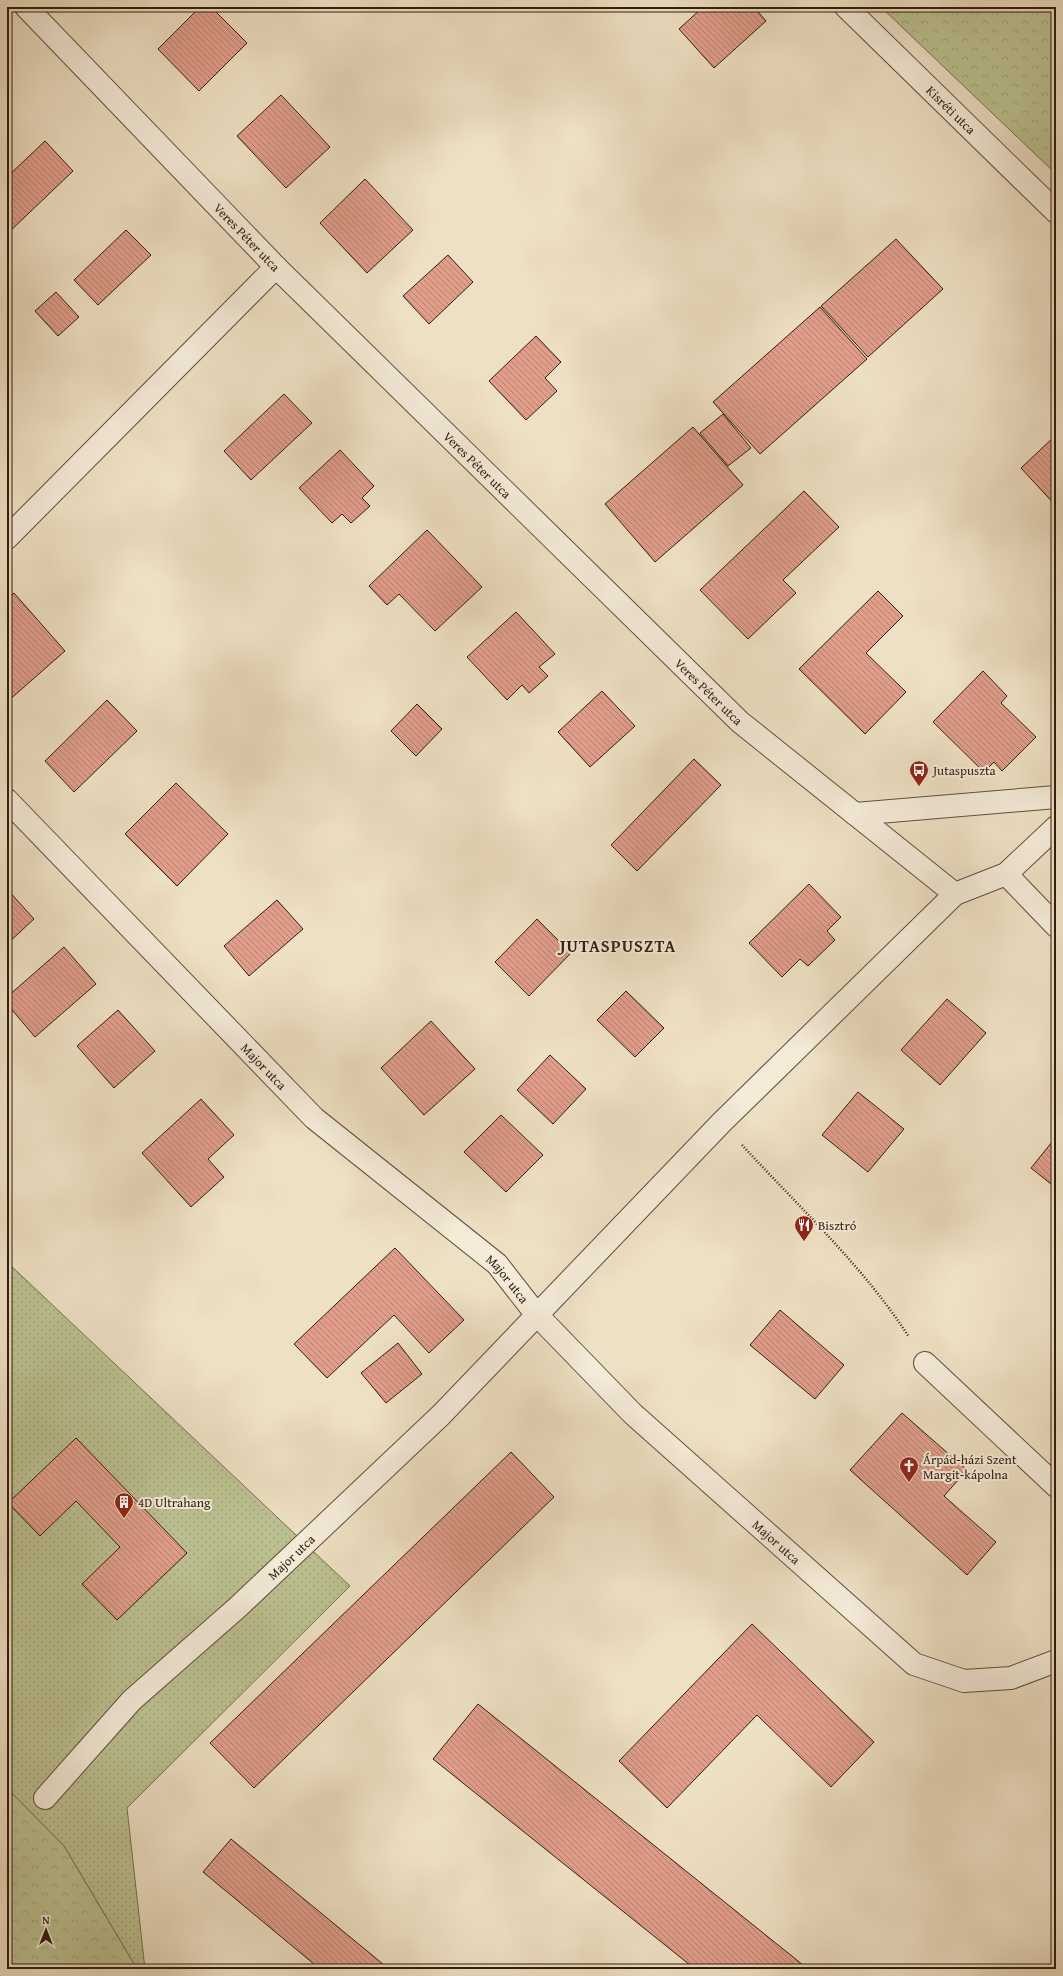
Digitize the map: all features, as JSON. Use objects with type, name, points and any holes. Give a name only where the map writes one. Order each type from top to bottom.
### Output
[{"type":"street","name":"Veres Péter utca","points":[[26,7],[276,267],[740,722],[955,894]]},
{"type":"street","name":"Kisréti utca","points":[[846,7],[1056,212]]},
{"type":"street","points":[[7,538],[276,267]]},
{"type":"street","points":[[855,814],[1056,797]]},
{"type":"street","name":"Major utca","points":[[7,800],[314,1118],[497,1264],[536,1314],[633,1414],[914,1664],[964,1681],[1011,1678],[1056,1661]]},
{"type":"street","points":[[536,1314],[722,1122],[955,894],[1006,874],[1056,827]]},
{"type":"street","points":[[1006,874],[1056,926]]},
{"type":"street","name":"Major utca","points":[[46,1798],[132,1700],[238,1607],[441,1415],[536,1314]]},
{"type":"street","points":[[925,1363],[1056,1486]]},
{"type":"path","points":[[722,1122],[852,1261],[898,1320],[925,1363]]},
{"type":"green space","points":[[881,7],[1056,7],[1056,174]]},
{"type":"green space","points":[[7,1262],[350,1586],[127,1808],[145,1969],[137,1969],[64,1846],[7,1788]]},
{"type":"green space","points":[[7,1788],[64,1846],[137,1969],[7,1969]]},
{"type":"building","points":[[200,7],[211,7],[247,43],[199,91],[158,49]]},
{"type":"building","points":[[703,7],[754,7],[766,21],[714,68],[679,29]]},
{"type":"building","points":[[281,95],[330,147],[286,188],[237,136]]},
{"type":"building","points":[[45,141],[73,171],[7,234],[7,177]]},
{"type":"building","points":[[365,179],[413,230],[367,273],[320,223]]},
{"type":"building","points":[[126,230],[151,255],[98,305],[74,280]]},
{"type":"building","points":[[896,239],[943,289],[868,357],[821,306]]},
{"type":"building","points":[[448,255],[473,282],[429,324],[403,296]]},
{"type":"building","points":[[56,292],[79,317],[58,336],[35,311]]},
{"type":"building","points":[[820,307],[867,359],[760,454],[713,402]]},
{"type":"building","points":[[536,336],[561,362],[545,378],[557,391],[526,420],[489,381]]},
{"type":"building","points":[[284,394],[312,423],[251,480],[224,451]]},
{"type":"building","points":[[723,414],[751,448],[728,466],[700,433]]},
{"type":"building","points":[[693,427],[743,485],[655,562],[605,504]]},
{"type":"building","points":[[1056,435],[1056,506],[1021,468]]},
{"type":"building","points":[[340,450],[374,486],[362,498],[370,506],[351,523],[342,514],[332,523],[299,488]]},
{"type":"building","points":[[804,491],[839,527],[783,580],[796,593],[748,639],[700,590]]},
{"type":"building","points":[[427,530],[482,587],[435,631],[399,594],[387,605],[369,586]]},
{"type":"building","points":[[878,591],[903,616],[866,653],[906,692],[865,734],[799,669]]},
{"type":"building","points":[[14,593],[65,651],[7,702],[7,599]]},
{"type":"building","points":[[516,612],[555,654],[539,667],[548,676],[529,693],[522,685],[507,700],[467,657]]},
{"type":"building","points":[[983,671],[1007,696],[1001,703],[1036,737],[1002,771],[994,762],[984,772],[933,722]]},
{"type":"building","points":[[602,691],[635,726],[590,767],[558,732]]},
{"type":"building","points":[[107,700],[137,731],[74,792],[45,761]]},
{"type":"building","points":[[417,704],[442,729],[416,756],[391,731]]},
{"type":"building","points":[[694,759],[721,785],[637,871],[611,845]]},
{"type":"building","points":[[176,783],[228,834],[177,886],[125,834]]},
{"type":"building","points":[[809,884],[841,917],[827,931],[835,940],[808,966],[800,959],[782,977],[749,943]]},
{"type":"building","points":[[7,889],[34,919],[7,944]]},
{"type":"building","points":[[277,900],[303,929],[249,976],[224,946]]},
{"type":"building","points":[[537,919],[571,953],[529,996],[495,962]]},
{"type":"building","points":[[64,947],[96,984],[35,1037],[7,1004],[7,997]]},
{"type":"building","points":[[626,991],[664,1028],[635,1057],[597,1020]]},
{"type":"building","points":[[947,999],[986,1033],[940,1085],[901,1050]]},
{"type":"building","points":[[118,1010],[155,1051],[114,1088],[77,1046]]},
{"type":"building","points":[[431,1021],[475,1069],[424,1115],[381,1068]]},
{"type":"building","points":[[550,1055],[586,1089],[553,1124],[517,1090]]},
{"type":"building","points":[[858,1092],[904,1129],[868,1172],[822,1135]]},
{"type":"building","points":[[201,1099],[234,1135],[208,1159],[224,1177],[191,1207],[142,1153]]},
{"type":"building","points":[[501,1115],[543,1155],[506,1192],[464,1152]]},
{"type":"building","points":[[1056,1137],[1056,1188],[1031,1168]]},
{"type":"building","points":[[395,1248],[464,1320],[429,1353],[394,1315],[327,1378],[294,1344]]},
{"type":"building","points":[[780,1310],[844,1365],[815,1399],[750,1345]]},
{"type":"building","points":[[398,1343],[422,1374],[386,1403],[361,1373]]},
{"type":"building","name":"Árpád-házi Szent Margit-kápolna","points":[[902,1413],[967,1470],[944,1496],[996,1542],[967,1575],[850,1470]]},
{"type":"building","name":"4D Ultrahang","points":[[76,1438],[187,1553],[117,1620],[82,1584],[120,1547],[76,1501],[40,1536],[8,1503]]},
{"type":"building","points":[[511,1452],[554,1497],[254,1788],[210,1743]]},
{"type":"building","points":[[752,1624],[874,1742],[831,1787],[757,1715],[667,1808],[619,1761]]},
{"type":"building","points":[[478,1704],[808,1969],[695,1969],[433,1759]]},
{"type":"building","points":[[231,1839],[389,1969],[320,1969],[203,1872]]},
{"type":"place","name":"Jutaspuszta","points":[[919,787]]},
{"type":"place","name":"Bisztró","points":[[804,1242]]},
{"type":"place","name":"Árpád-házi Szent Margit-kápolna","points":[[909,1483]]},
{"type":"place","name":"4D Ultrahang","points":[[124,1519]]},
{"type":"district","name":"JUTASPUSZTA","points":[[618,945]]}]
